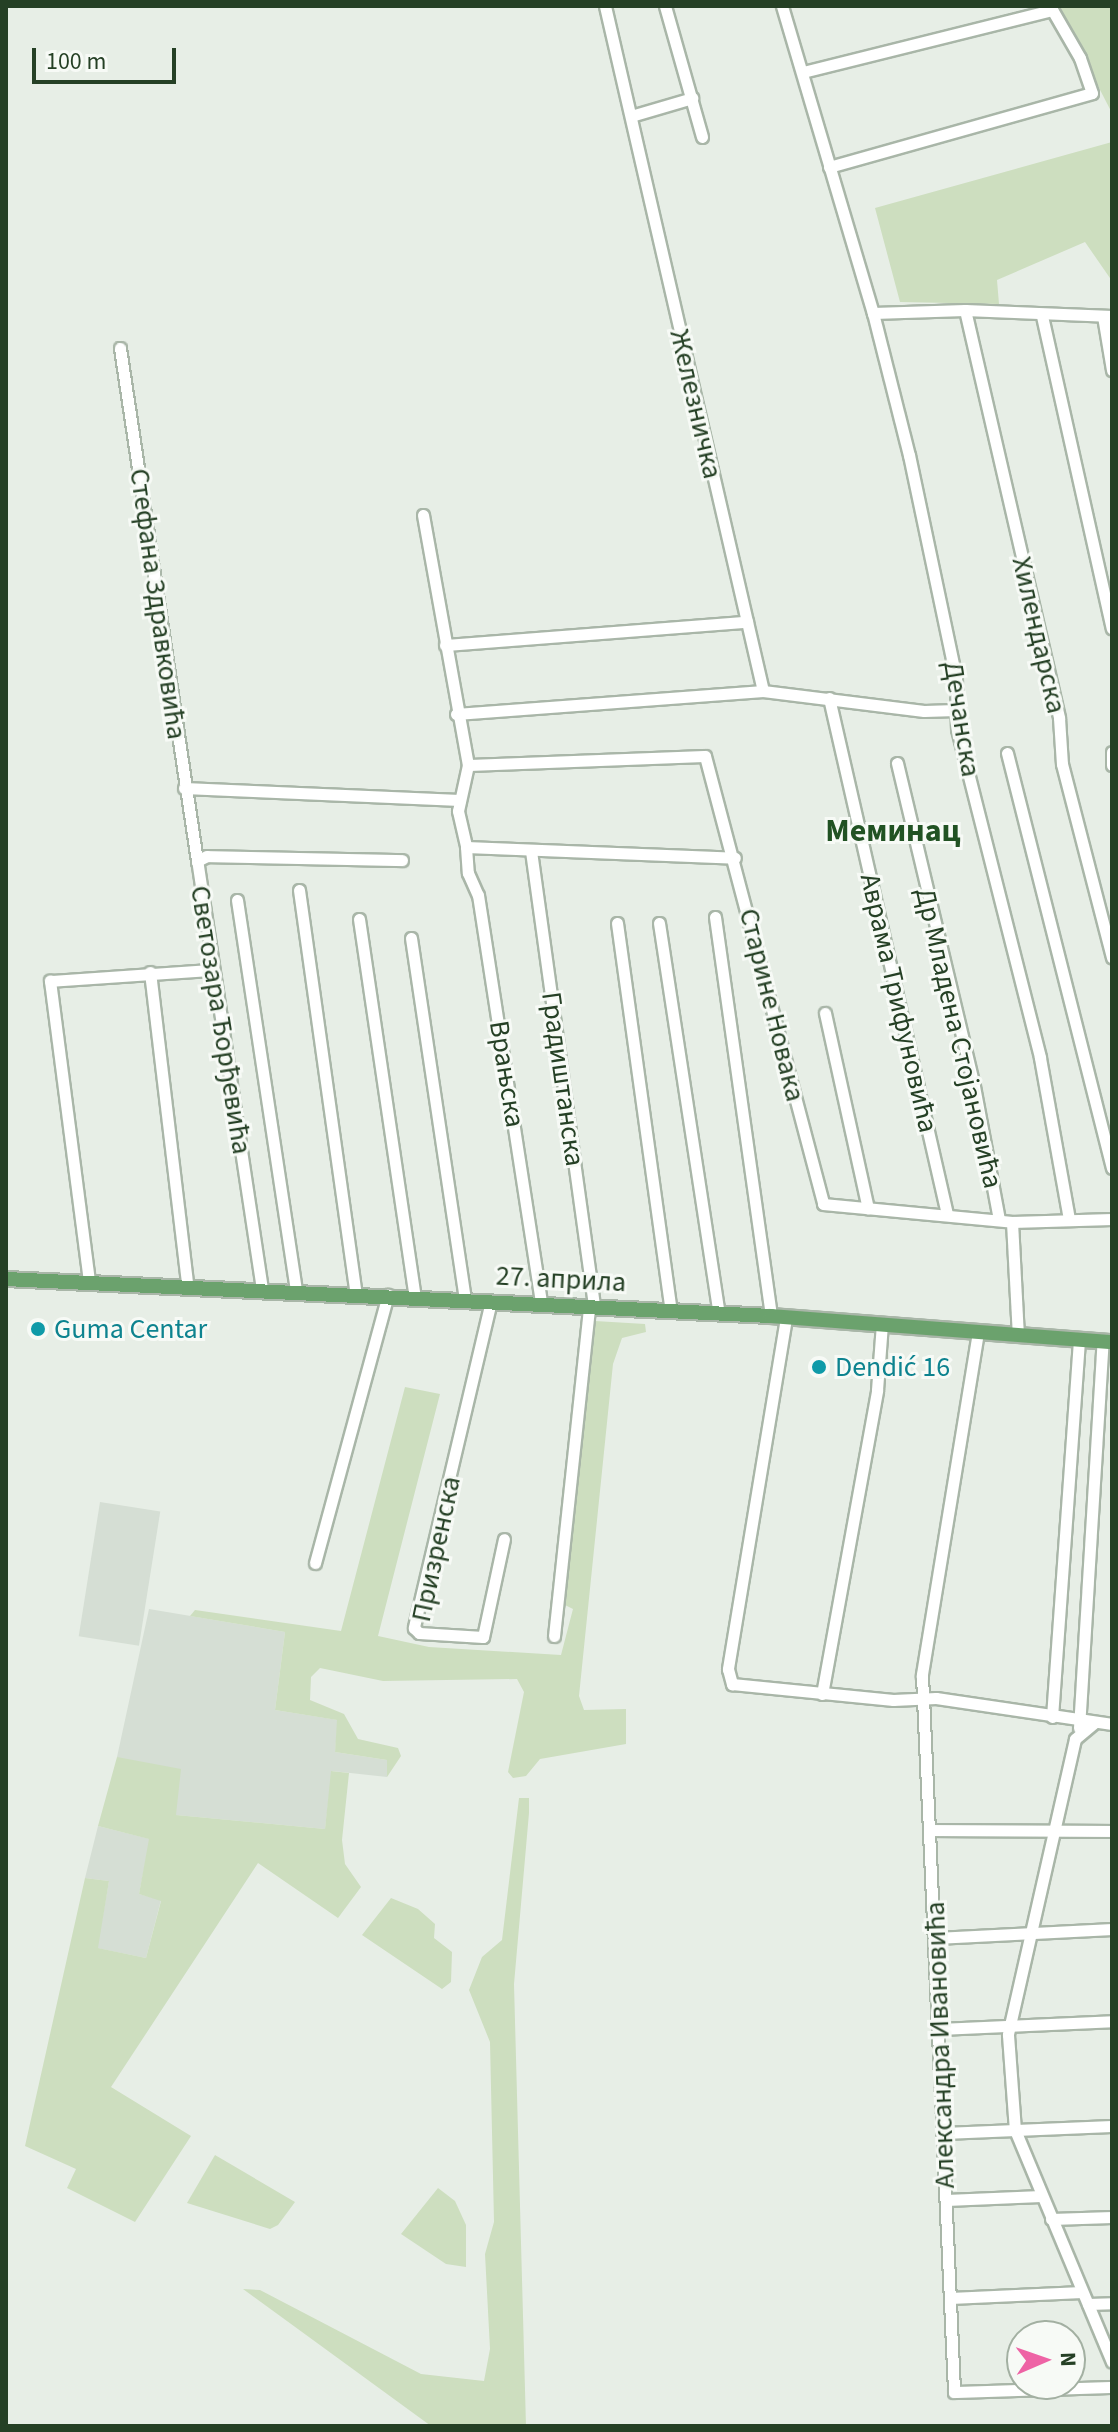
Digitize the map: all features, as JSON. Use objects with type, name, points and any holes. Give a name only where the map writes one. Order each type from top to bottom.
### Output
[{"type":"main road","name":"27. априла","points":[[6,1279],[187,1284],[719,1313],[1107,1341]]},
{"type":"street","name":"Железничка","points":[[605,6],[763,691]]},
{"type":"street","points":[[665,6],[702,137]]},
{"type":"street","name":"Дечанска","points":[[782,6],[873,313],[945,616],[956,710],[1040,1058],[1069,1219]]},
{"type":"street","points":[[803,72],[1051,8],[1080,58],[1092,93],[829,167]]},
{"type":"street","points":[[631,116],[692,98]]},
{"type":"street","points":[[873,313],[965,310],[1042,316],[1108,316],[1112,370]]},
{"type":"street","name":"Хилендарска","points":[[965,310],[1059,718],[1062,764],[1112,958]]},
{"type":"street","points":[[1042,316],[1112,628]]},
{"type":"street","name":"Стефана Здравковића","points":[[120,348],[197,861]]},
{"type":"street","points":[[184,788],[460,800],[468,765],[456,714],[423,515]]},
{"type":"street","points":[[445,645],[747,622]]},
{"type":"street","points":[[456,714],[763,691],[924,711],[956,710]]},
{"type":"street","name":"Аврама Трифуновића","points":[[829,698],[947,1214]]},
{"type":"street","points":[[1112,752],[1112,765]]},
{"type":"street","points":[[1007,753],[1112,1168]]},
{"type":"street","name":"Старине Новака","points":[[468,765],[705,756],[735,858],[823,1204],[1012,1222],[1112,1219]]},
{"type":"street","name":"Др Младена Стојановића","points":[[897,763],[974,1086],[999,1220]]},
{"type":"street","name":"Врањска","points":[[460,800],[468,873],[478,895],[541,1304]]},
{"type":"street","points":[[466,847],[735,858]]},
{"type":"street","name":"Градиштанска","points":[[531,851],[591,1306],[554,1636]]},
{"type":"street","name":"Светозара Ђорђевића","points":[[262,1289],[197,861],[207,856],[402,860]]},
{"type":"street","points":[[299,890],[356,1294]]},
{"type":"street","points":[[237,900],[296,1290]]},
{"type":"street","points":[[715,917],[779,1317],[730,1680],[736,1686],[923,1699],[1057,1718],[1078,1730]]},
{"type":"street","points":[[359,919],[415,1297]]},
{"type":"street","points":[[617,923],[671,1311]]},
{"type":"street","points":[[659,923],[719,1313]]},
{"type":"street","points":[[411,938],[465,1300]]},
{"type":"street","points":[[89,1281],[50,981],[212,970]]},
{"type":"street","points":[[150,972],[187,1284]]},
{"type":"street","points":[[825,1013],[868,1208]]},
{"type":"street","points":[[1012,1222],[1018,1335]]},
{"type":"street","points":[[315,1563],[388,1295]]},
{"type":"street","name":"Призренска","points":[[491,1301],[414,1628],[419,1633],[483,1637],[504,1539]]},
{"type":"street","points":[[822,1694],[877,1390],[882,1324]]},
{"type":"street","name":"Александра Ивановића","points":[[978,1332],[923,1665],[954,2392],[1112,2387]]},
{"type":"street","points":[[1057,1718],[1079,1339]]},
{"type":"street","points":[[1107,1341],[1078,1730],[1009,2026],[1015,2130],[1112,2362]]},
{"type":"street","points":[[1057,1718],[1078,1730]]},
{"type":"street","points":[[1078,1730],[1094,1722],[1112,1724]]},
{"type":"street","points":[[931,1830],[1112,1831]]},
{"type":"street","points":[[936,1938],[1112,1929]]},
{"type":"street","points":[[939,2029],[1112,2021]]},
{"type":"street","points":[[943,2133],[1112,2126]]},
{"type":"street","points":[[946,2200],[1041,2196]]},
{"type":"street","points":[[1051,2219],[1112,2217]]},
{"type":"street","points":[[950,2298],[1082,2292]]},
{"type":"street","points":[[1088,2304],[1112,2303]]},
{"type":"shaded area","points":[[100,1502],[160,1512],[139,1646],[79,1636]]},
{"type":"shaded area","points":[[149,1609],[285,1632],[275,1710],[338,1720],[335,1752],[387,1760],[387,1777],[332,1771],[325,1829],[176,1815],[117,1757]]},
{"type":"shaded area","points":[[98,1826],[150,1839],[139,1894],[161,1900],[146,1958],[97,1948],[109,1881],[85,1878]]},
{"type":"green space","points":[[1112,6],[1112,113],[1057,7]]},
{"type":"green space","points":[[1112,142],[1112,281],[1085,242],[997,280],[999,304],[900,302],[875,208]]},
{"type":"green space","points":[[595,1321],[645,1324],[646,1332],[622,1338],[613,1364],[579,1696],[584,1710],[626,1709],[626,1744],[540,1759],[526,1776],[513,1778],[508,1772],[524,1692],[517,1679],[383,1681],[320,1668],[311,1677],[310,1700],[344,1714],[358,1739],[398,1748],[401,1756],[387,1777],[387,1760],[335,1752],[337,1720],[275,1710],[285,1632],[190,1616],[195,1610],[341,1631],[405,1387],[440,1394],[378,1636],[429,1647],[561,1655],[573,1609],[563,1604]]},
{"type":"green space","points":[[117,1757],[181,1769],[176,1815],[325,1829],[331,1771],[349,1773],[342,1840],[345,1864],[361,1887],[338,1918],[258,1863],[111,2087],[191,2136],[135,2222],[67,2188],[76,2169],[25,2146],[85,1878],[109,1881],[98,1948],[146,1958],[161,1901],[139,1894],[149,1839],[98,1826]]},
{"type":"green space","points":[[519,1798],[529,1798],[514,1984],[526,2426],[431,2426],[243,2289],[260,2290],[421,2374],[484,2381],[490,2349],[485,2254],[494,2222],[490,2042],[469,1990],[482,1957],[502,1940]]},
{"type":"green space","points":[[391,1898],[418,1909],[435,1924],[434,1938],[452,1952],[451,1982],[442,1989],[362,1935]]},
{"type":"green space","points":[[215,2155],[295,2202],[278,2225],[270,2229],[187,2203]]},
{"type":"green space","points":[[438,2188],[455,2201],[466,2225],[466,2267],[446,2264],[401,2234]]},
{"type":"place","name":"Guma Centar","points":[[38,1329]]},
{"type":"place","name":"Dendić 16","points":[[819,1367]]},
{"type":"district","name":"Меминац","points":[[893,831]]}]
